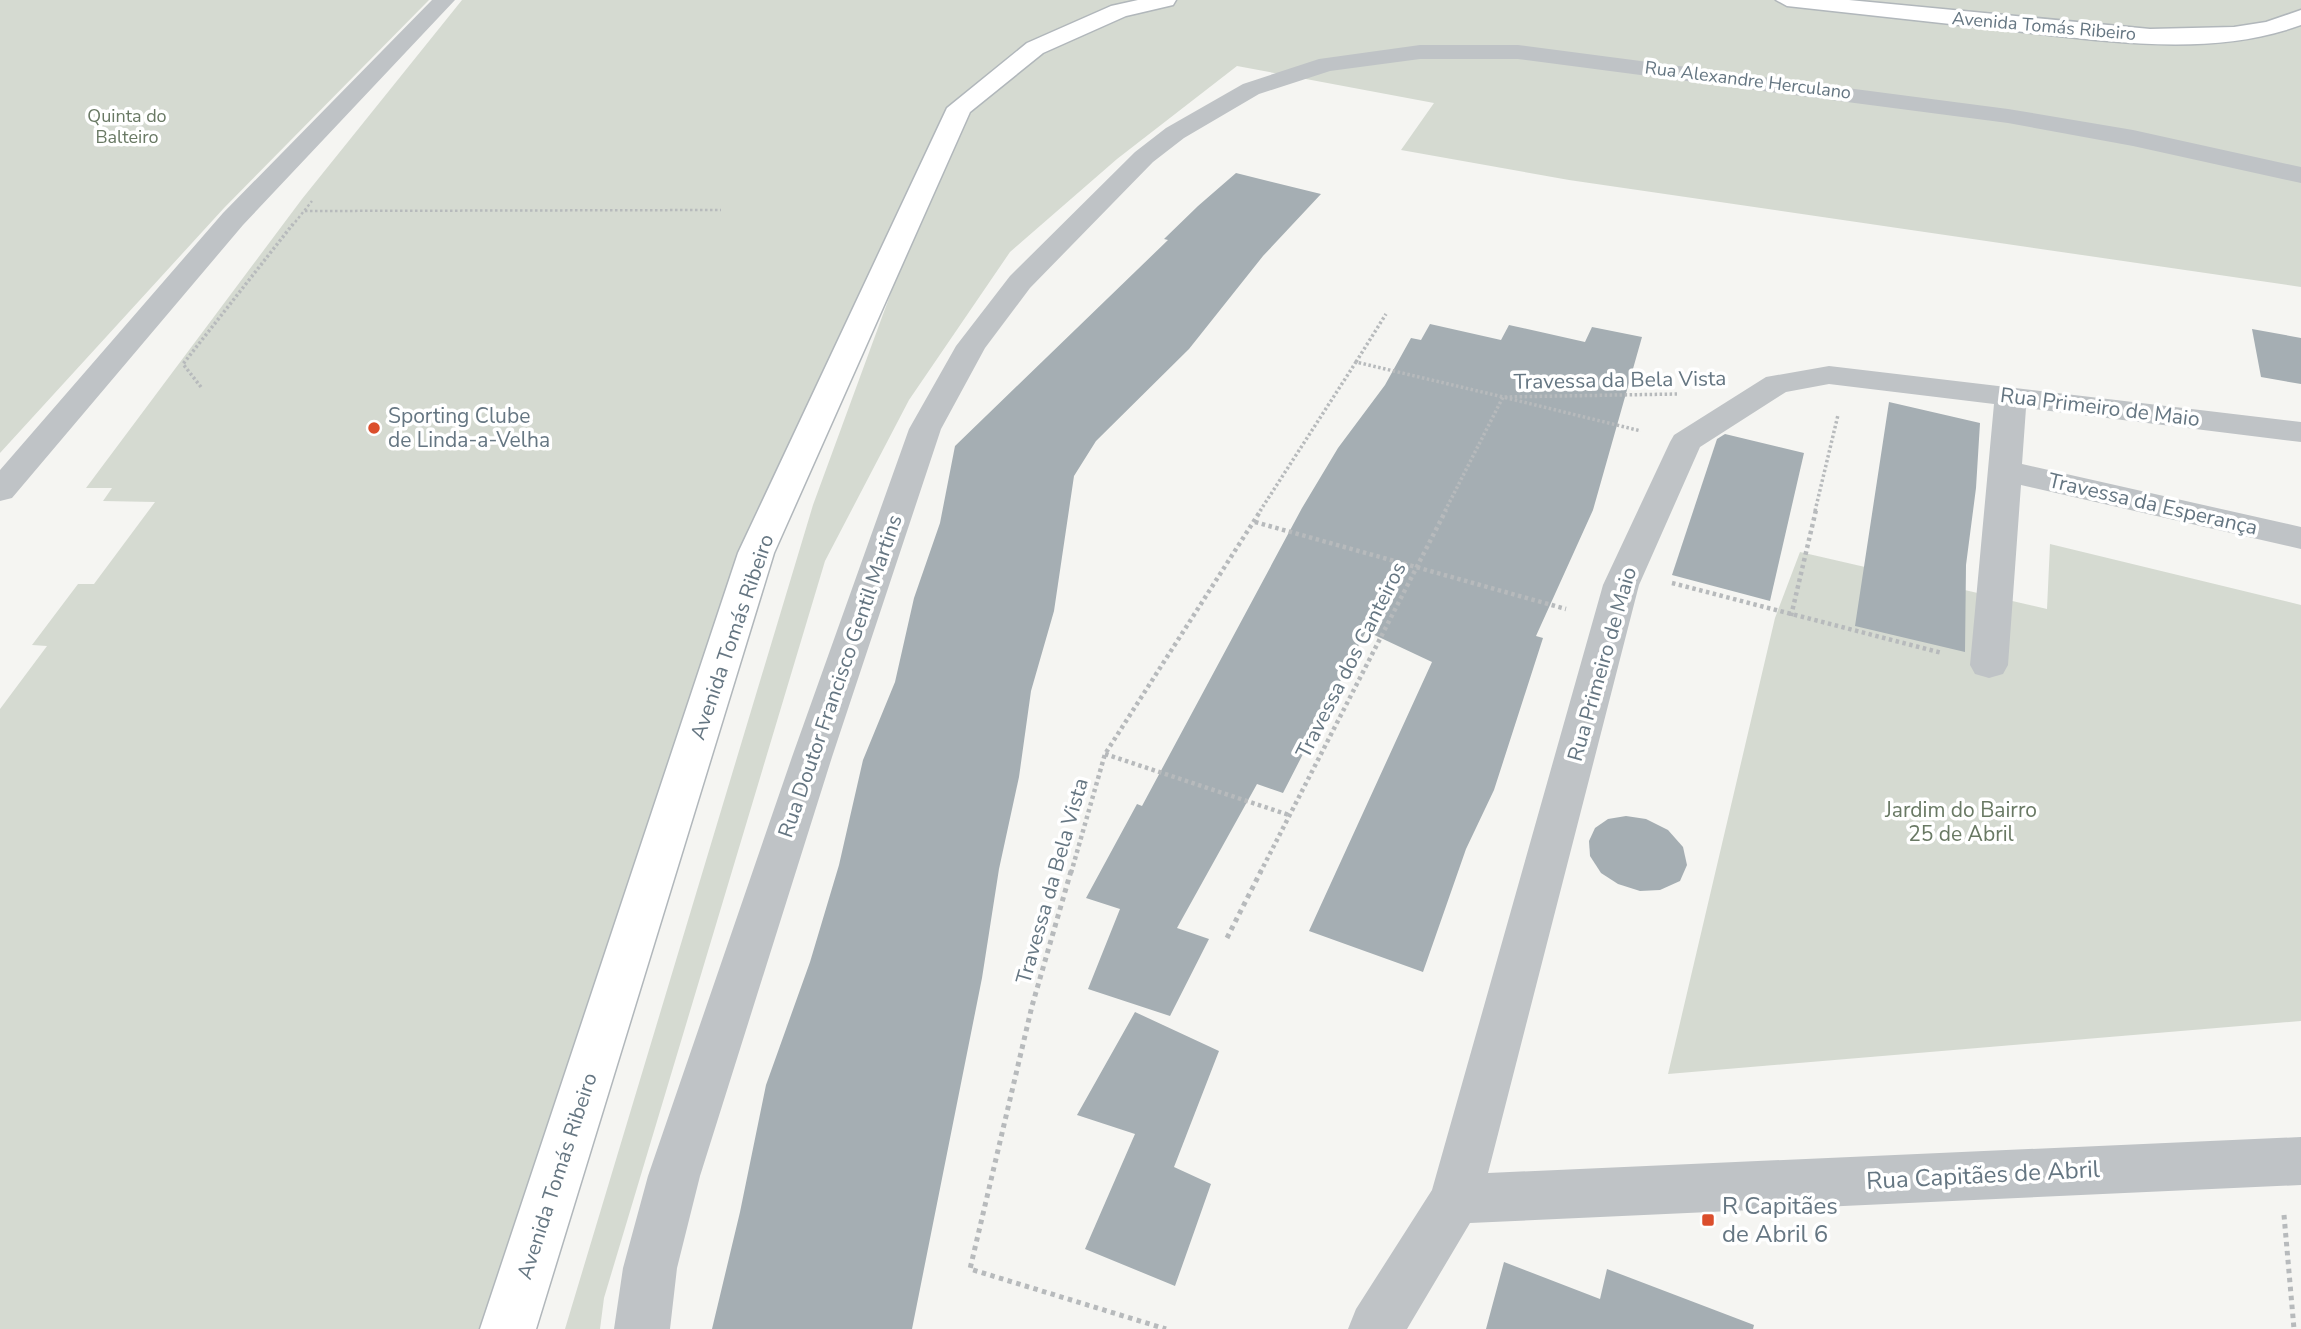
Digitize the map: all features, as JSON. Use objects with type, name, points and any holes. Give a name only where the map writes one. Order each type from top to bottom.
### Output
[{"type":"street","points":[[0,491],[233,219],[444,0]]},
{"type":"street","name":"Avenida Tomás Ribeiro","points":[[508,1329],[756,553],[958,108],[1035,48],[1119,11],[1165,0]]},
{"type":"street","name":"Avenida Tomás Ribeiro","points":[[1787,0],[2100,33],[2149,35],[2215,35],[2263,29],[2301,17]]},
{"type":"street","name":"Rua Alexandre Herculano","points":[[1201,116],[1227,100],[1273,80],[1327,64],[1420,52],[1518,52],[2008,116],[2145,140],[2301,175]]},
{"type":"street","name":"Rua Doutor Francisco Gentil Martins","points":[[642,1329],[650,1268],[674,1175],[825,719],[925,429],[971,346],[1020,282],[1144,157],[1201,116]]},
{"type":"street","name":"Rua Primeiro de Maio","points":[[1377,1329],[1455,1199],[1611,621],[1628,571],[1686,442],[1777,384],[1829,374],[2301,432]]},
{"type":"street","points":[[1989,665],[2011,396]]},
{"type":"street","name":"Travessa da Esperança","points":[[2006,471],[2301,538]]},
{"type":"street","name":"Rua Capitães de Abril","points":[[1455,1199],[2290,1161]]},
{"type":"path","points":[[304,211],[720,210]]},
{"type":"path","name":"Travessa da Bela Vista","points":[[1166,1329],[970,1269],[1032,1006],[1105,754],[1386,314]]},
{"type":"path","name":"Travessa da Bela Vista","points":[[1356,362],[1503,397],[1680,394]]},
{"type":"path","points":[[1791,616],[1847,376]]},
{"type":"path","points":[[1503,397],[1686,442]]},
{"type":"path","name":"Travessa dos Canteiros","points":[[1227,938],[1503,397]]},
{"type":"path","points":[[1255,522],[1611,621]]},
{"type":"path","points":[[1628,571],[1791,616],[1989,665]]},
{"type":"path","points":[[1105,754],[1289,815]]},
{"type":"path","points":[[2290,1161],[2294,1329]]},
{"type":"green space","name":"Quinta do Balteiro","points":[[0,0],[429,0],[224,208],[0,453]]},
{"type":"green space","points":[[462,0],[2301,0],[2301,287],[1569,180],[1401,150],[1434,103],[1237,66],[1117,159],[1010,252],[909,400],[825,561],[604,1298],[600,1329],[565,1329],[813,505],[954,121],[756,553],[508,1329],[0,1329],[0,709],[47,646],[32,645],[78,584],[94,584],[155,502],[103,501],[112,488],[86,488],[302,199]]},
{"type":"green space","name":"Jardim do Bairro 25 de Abril","points":[[2050,544],[2301,605],[2301,1021],[1668,1074],[1775,618],[1800,552],[2047,609]]},
{"type":"building","points":[[1236,173],[1321,194],[1263,256],[1189,349],[1096,441],[1074,476],[1054,611],[1031,691],[1019,777],[999,869],[982,978],[912,1329],[712,1329],[766,1085],[810,962],[839,865],[863,760],[895,682],[914,598],[940,523],[955,446],[1168,240],[1164,239]]},
{"type":"building","points":[[1430,324],[1501,340],[1509,325],[1585,342],[1592,327],[1642,337],[1593,510],[1536,636],[1543,638],[1494,790],[1466,849],[1423,972],[1309,931],[1432,662],[1366,631],[1283,793],[1257,784],[1177,928],[1209,939],[1170,1016],[1088,989],[1120,909],[1086,898],[1137,804],[1142,806],[1302,508],[1338,448],[1385,385],[1411,338],[1421,340]]},
{"type":"building","points":[[2252,329],[2301,338],[2301,384],[2261,377]]},
{"type":"building","points":[[1889,402],[1980,423],[1976,488],[1966,565],[1965,652],[1855,626]]},
{"type":"building","points":[[1725,434],[1804,453],[1770,601],[1672,575],[1717,439]]},
{"type":"building","points":[[1626,816],[1646,819],[1668,830],[1683,847],[1687,865],[1680,881],[1660,890],[1640,891],[1618,884],[1601,873],[1590,856],[1589,841],[1595,828],[1608,819]]},
{"type":"building","points":[[1135,1012],[1219,1051],[1174,1167],[1211,1184],[1175,1286],[1085,1249],[1135,1134],[1077,1115]]},
{"type":"building","points":[[1504,1262],[1600,1299],[1607,1269],[1754,1325],[1753,1329],[1486,1329]]},
{"type":"place","name":"Sporting Clube de Linda-a-Velha","points":[[374,428]]},
{"type":"place","name":"R Capitães de Abril 6","points":[[1708,1220]]}]
